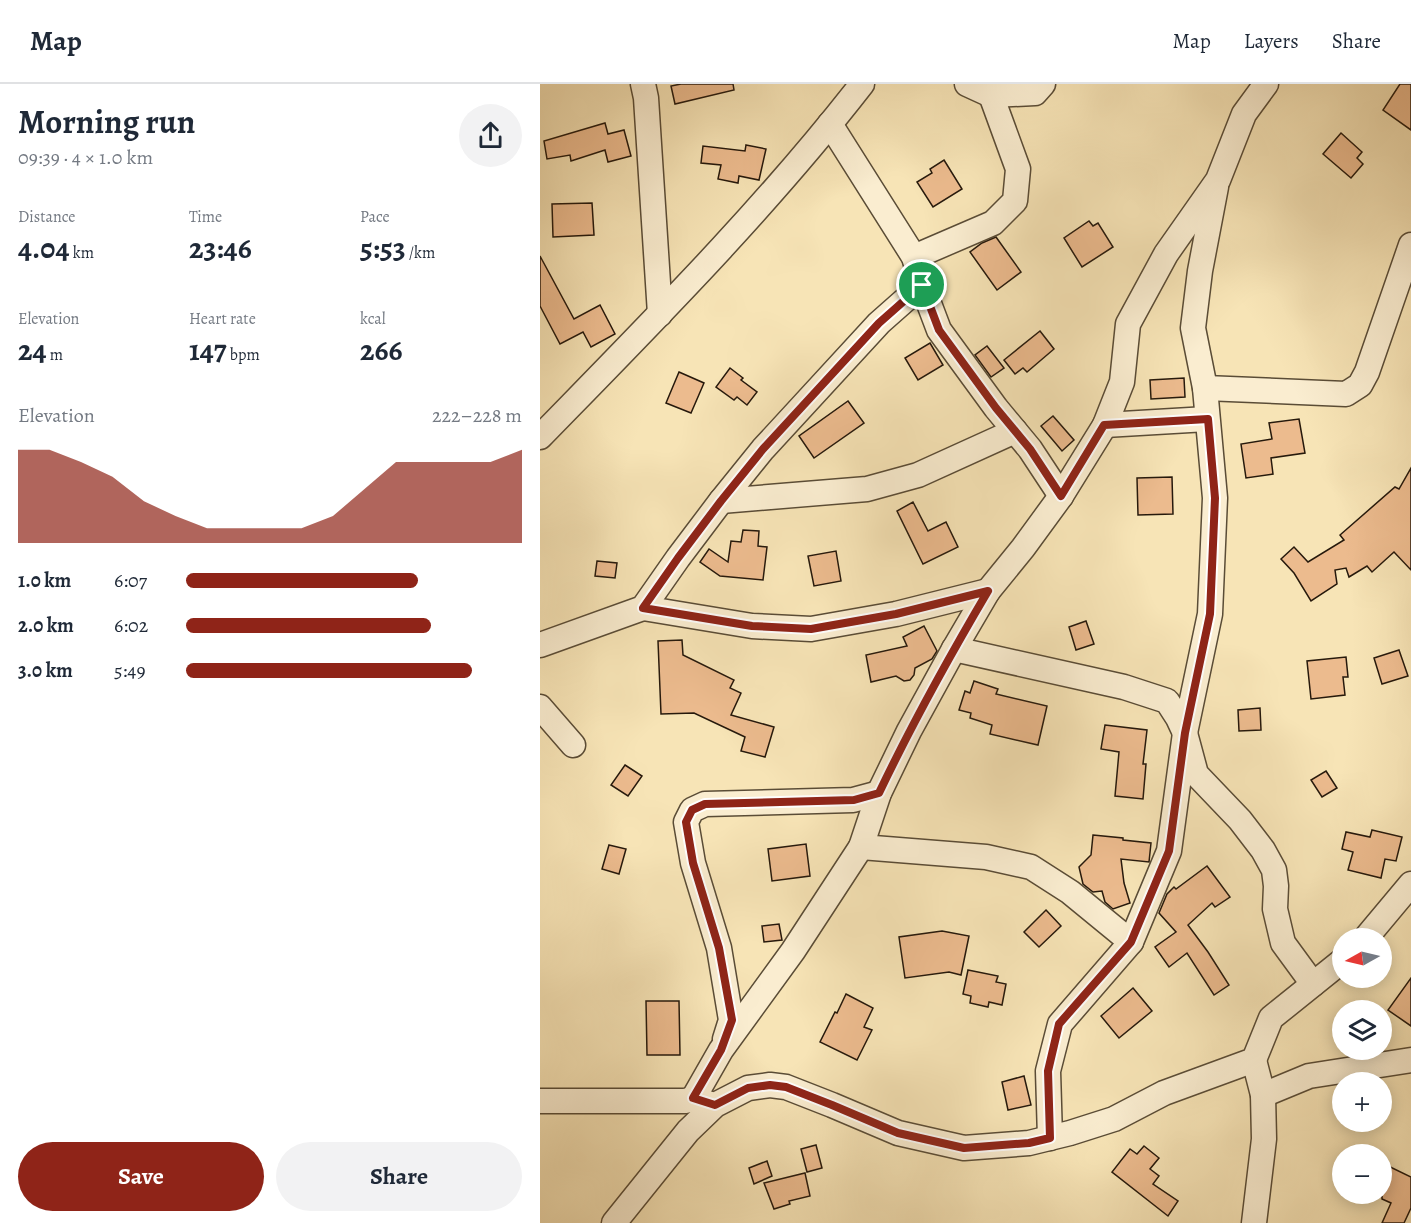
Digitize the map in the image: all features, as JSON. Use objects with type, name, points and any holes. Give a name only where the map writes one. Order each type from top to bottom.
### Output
[{"type":"street","points":[[643,84],[646,98],[660,314]]},
{"type":"street","points":[[540,437],[660,314],[773,190],[862,84]]},
{"type":"street","points":[[967,84],[991,95],[1035,93],[1043,84]]},
{"type":"street","points":[[1050,1138],[1048,1071],[1059,1024],[1131,942],[1169,851],[1185,733],[1210,614],[1215,498],[1205,387],[1193,328],[1200,271],[1218,180],[1244,114],[1266,84]]},
{"type":"street","points":[[914,257],[993,223],[1015,201],[1018,169],[991,95]]},
{"type":"street","points":[[830,124],[914,257],[939,330],[996,408],[1030,449],[1061,496]]},
{"type":"street","points":[[721,1050],[793,951],[861,847],[879,793],[909,731],[954,649],[988,591],[1061,496],[1104,425],[1122,382],[1128,324],[1166,254],[1218,180]]},
{"type":"street","points":[[1205,387],[1346,394],[1360,385],[1367,372],[1411,245]]},
{"type":"street","points":[[643,608],[721,501],[763,449],[879,323],[922,285]]},
{"type":"street","points":[[1104,425],[1208,419]]},
{"type":"street","points":[[721,501],[867,489],[918,476],[1015,431]]},
{"type":"street","points":[[540,645],[643,608],[752,626],[811,629],[896,614],[988,591]]},
{"type":"street","points":[[954,649],[1124,687],[1167,701],[1185,733],[1196,774],[1240,820],[1263,850],[1274,870],[1275,909],[1283,943],[1313,984]]},
{"type":"street","points":[[540,707],[573,745]]},
{"type":"street","points":[[614,1223],[688,1131],[704,1102],[732,1020],[719,948],[693,863],[686,822],[692,810],[705,804],[854,800],[879,793]]},
{"type":"street","points":[[861,847],[986,857],[1031,867],[1070,892],[1131,942]]},
{"type":"street","points":[[1374,928],[1411,884]]},
{"type":"street","points":[[1254,1223],[1264,1139],[1263,1095],[1254,1060],[1271,1018],[1332,969]]},
{"type":"street","points":[[540,1101],[704,1102],[748,1088],[770,1085],[786,1087],[898,1133],[964,1148],[1029,1143],[1070,1133],[1114,1119],[1164,1093],[1254,1060]]},
{"type":"street","points":[[1263,1095],[1309,1076],[1411,1060]]},
{"type":"building","points":[[733,84],[734,90],[675,104],[671,86]]},
{"type":"building","points":[[1400,84],[1411,84],[1411,130],[1383,110]]},
{"type":"building","points":[[605,123],[608,134],[624,130],[631,156],[608,162],[605,150],[571,161],[570,155],[547,159],[544,141]]},
{"type":"building","points":[[1341,133],[1362,152],[1357,158],[1363,164],[1351,178],[1323,154]]},
{"type":"building","points":[[746,145],[766,149],[759,180],[739,176],[738,183],[718,179],[721,165],[701,163],[703,146],[745,151]]},
{"type":"building","points":[[944,160],[962,189],[933,207],[917,182],[932,173],[930,169]]},
{"type":"building","points":[[592,203],[594,235],[553,237],[552,204]]},
{"type":"building","points":[[1089,221],[1093,226],[1098,223],[1113,247],[1082,267],[1064,238]]},
{"type":"building","points":[[996,237],[1021,272],[997,290],[970,252]]},
{"type":"building","points":[[540,256],[574,319],[600,305],[615,334],[591,347],[583,332],[560,344],[540,306]]},
{"type":"building","points":[[1040,331],[1054,349],[1027,372],[1023,368],[1015,374],[1004,360]]},
{"type":"building","points":[[930,343],[943,365],[918,380],[905,358]]},
{"type":"building","points":[[987,346],[1004,368],[991,377],[975,355]]},
{"type":"building","points":[[730,368],[757,392],[747,405],[737,397],[734,400],[716,387]]},
{"type":"building","points":[[679,372],[704,383],[691,413],[666,403]]},
{"type":"building","points":[[1184,378],[1185,397],[1151,399],[1150,380]]},
{"type":"building","points":[[848,401],[864,423],[814,458],[799,436]]},
{"type":"building","points":[[1053,416],[1074,440],[1062,451],[1041,426]]},
{"type":"building","points":[[1299,419],[1305,453],[1271,458],[1273,474],[1246,478],[1241,444],[1272,439],[1269,423]]},
{"type":"building","points":[[1411,468],[1411,570],[1394,552],[1372,572],[1367,566],[1349,577],[1346,568],[1335,570],[1337,584],[1311,601],[1294,573],[1281,559],[1294,547],[1308,562],[1344,540],[1340,535],[1395,487],[1399,489]]},
{"type":"building","points":[[1172,477],[1173,514],[1138,515],[1137,478]]},
{"type":"building","points":[[913,502],[928,531],[946,522],[958,547],[923,564],[897,511]]},
{"type":"building","points":[[743,530],[759,531],[758,546],[767,547],[763,580],[720,576],[700,562],[709,549],[728,562],[731,541],[741,542]]},
{"type":"building","points":[[836,551],[841,581],[814,586],[808,556]]},
{"type":"building","points":[[597,561],[617,563],[615,578],[595,576]]},
{"type":"building","points":[[1086,621],[1094,644],[1076,650],[1069,627]]},
{"type":"building","points":[[924,626],[937,651],[932,659],[915,668],[910,680],[904,681],[896,676],[871,682],[866,655],[907,646],[903,637]]},
{"type":"building","points":[[682,640],[683,655],[734,680],[730,688],[741,693],[731,715],[774,727],[765,757],[741,751],[745,737],[694,713],[661,714],[658,641]]},
{"type":"building","points":[[1399,650],[1408,676],[1382,684],[1374,658]]},
{"type":"building","points":[[1346,657],[1348,677],[1343,677],[1345,695],[1311,699],[1307,661]]},
{"type":"building","points":[[974,681],[998,689],[996,694],[1047,706],[1038,745],[990,734],[992,725],[970,718],[971,713],[959,710],[965,691],[970,693]]},
{"type":"building","points":[[1260,708],[1261,730],[1239,731],[1238,710]]},
{"type":"building","points":[[1105,725],[1147,730],[1143,764],[1146,764],[1143,799],[1115,796],[1119,752],[1101,749]]},
{"type":"building","points":[[625,765],[642,776],[628,796],[611,785]]},
{"type":"building","points":[[1326,771],[1337,788],[1322,797],[1311,780]]},
{"type":"building","points":[[1372,830],[1402,837],[1396,861],[1385,859],[1381,878],[1348,870],[1353,852],[1342,849],[1346,832],[1370,837]]},
{"type":"building","points":[[1093,835],[1151,843],[1149,862],[1121,859],[1124,883],[1130,903],[1113,909],[1105,902],[1102,891],[1093,892],[1083,884],[1079,867],[1091,855]]},
{"type":"building","points":[[806,844],[810,876],[772,881],[768,849]]},
{"type":"building","points":[[609,845],[626,849],[619,874],[602,869]]},
{"type":"building","points":[[1207,866],[1230,897],[1215,907],[1212,903],[1188,925],[1229,985],[1214,995],[1187,953],[1169,967],[1155,947],[1176,932],[1159,913],[1167,894]]},
{"type":"building","points":[[1046,910],[1061,926],[1039,947],[1024,932]]},
{"type":"building","points":[[779,924],[782,940],[764,942],[762,926]]},
{"type":"building","points":[[942,931],[969,936],[961,975],[949,972],[905,978],[899,937]]},
{"type":"building","points":[[968,970],[998,976],[996,982],[1006,984],[1002,1005],[989,1002],[988,1007],[970,1003],[971,996],[963,994]]},
{"type":"building","points":[[1411,978],[1411,1026],[1392,1013],[1392,1004]]},
{"type":"building","points":[[1133,988],[1152,1011],[1119,1038],[1101,1016]]},
{"type":"building","points":[[846,994],[873,1008],[864,1027],[872,1030],[857,1060],[820,1042]]},
{"type":"building","points":[[646,1001],[679,1001],[680,1055],[647,1055]]},
{"type":"building","points":[[1024,1076],[1031,1105],[1008,1110],[1002,1082]]},
{"type":"building","points":[[816,1145],[822,1168],[807,1172],[801,1149]]},
{"type":"building","points":[[1144,1146],[1159,1158],[1150,1169],[1159,1176],[1153,1184],[1178,1201],[1168,1216],[1112,1172],[1130,1149],[1137,1154]]},
{"type":"building","points":[[767,1161],[772,1176],[754,1184],[749,1168]]},
{"type":"building","points":[[1392,1168],[1411,1177],[1411,1208],[1404,1223],[1382,1223],[1392,1204]]},
{"type":"building","points":[[805,1173],[810,1196],[789,1201],[790,1204],[774,1209],[764,1183]]},
{"type":"route","points":[[922,285],[939,330],[996,408],[1030,449],[1061,496],[1104,425],[1208,419],[1215,498],[1210,614],[1185,733],[1169,851],[1131,942],[1059,1024],[1048,1071],[1050,1138],[1029,1143],[964,1148],[898,1133],[786,1087],[770,1085],[748,1088],[715,1105],[693,1098],[721,1050],[732,1020],[719,948],[693,863],[686,822],[692,810],[705,804],[854,800],[879,793],[909,731],[988,591],[896,614],[811,629],[752,626],[643,608],[721,501],[763,449],[879,323],[922,285]]}]
